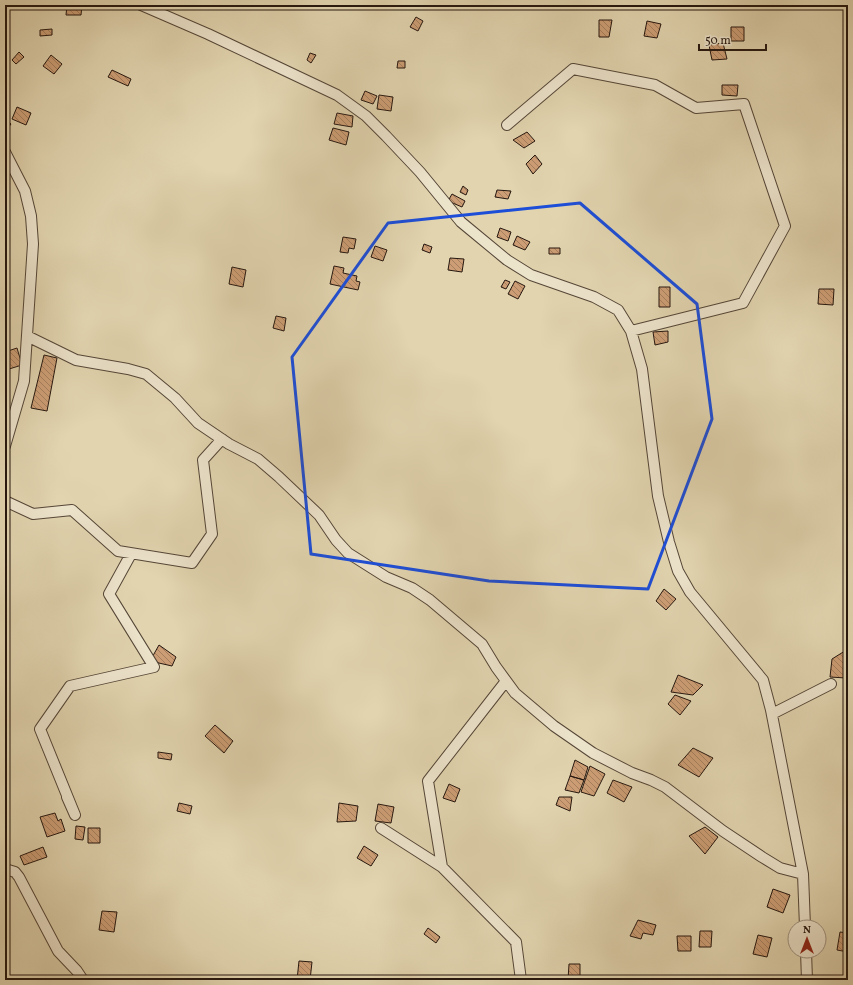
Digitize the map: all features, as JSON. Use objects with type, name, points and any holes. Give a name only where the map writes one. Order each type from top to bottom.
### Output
[{"type":"street","points":[[141,5],[337,95],[366,116],[420,172],[461,222],[507,260],[531,275],[594,297],[618,310],[631,331],[642,369],[658,496],[669,542],[678,571],[690,592],[763,680],[772,714],[803,874],[805,919]]},
{"type":"street","points":[[507,125],[572,69],[656,86],[696,108],[744,104],[785,226],[743,304],[631,331]]},
{"type":"street","points":[[5,152],[25,191],[31,216],[33,244],[24,381],[5,446]]},
{"type":"street","points":[[27,336],[76,360],[128,368],[146,374],[175,398],[198,423],[222,439],[258,459],[279,477],[319,515],[336,540],[348,553],[386,577],[412,588],[430,600],[482,644],[515,693],[554,726],[593,753],[632,773],[652,780],[665,787],[723,831],[780,868],[803,874]]},
{"type":"street","points":[[5,501],[33,514],[72,510],[118,552],[192,563],[212,534],[203,460],[222,439]]},
{"type":"street","points":[[67,797],[75,816],[40,729],[70,686],[154,667],[109,594],[131,554]]},
{"type":"street","points":[[442,867],[428,781],[506,681]]},
{"type":"street","points":[[772,714],[831,684]]},
{"type":"street","points":[[381,828],[442,867],[516,942],[521,980]]},
{"type":"street","points":[[5,869],[15,872],[19,876],[58,951],[77,971],[83,980]]},
{"type":"street","points":[[806,959],[807,980]]},
{"type":"highlighted area","points":[[580,203],[697,304],[712,419],[648,589],[489,581],[311,554],[292,357],[388,223]]},
{"type":"building","points":[[67,5],[82,5],[81,15],[66,15]]},
{"type":"building","points":[[416,17],[423,21],[418,31],[410,27]]},
{"type":"building","points":[[599,20],[612,20],[609,37],[599,37]]},
{"type":"building","points":[[647,21],[661,24],[657,38],[644,36]]},
{"type":"building","points":[[731,27],[744,27],[744,41],[731,41]]},
{"type":"building","points":[[52,29],[52,35],[40,36],[40,30]]},
{"type":"building","points":[[723,43],[727,59],[712,60],[709,45]]},
{"type":"building","points":[[19,52],[24,57],[16,64],[12,60]]},
{"type":"building","points":[[310,53],[316,55],[311,63],[307,60]]},
{"type":"building","points":[[51,55],[62,64],[54,74],[43,66]]},
{"type":"building","points":[[398,61],[405,61],[405,68],[397,68]]},
{"type":"building","points":[[112,70],[131,79],[128,86],[108,77]]},
{"type":"building","points":[[722,85],[738,85],[737,96],[722,95]]},
{"type":"building","points":[[365,91],[377,96],[373,104],[361,100]]},
{"type":"building","points":[[379,95],[393,97],[391,111],[377,109]]},
{"type":"building","points":[[17,107],[31,113],[26,125],[12,119]]},
{"type":"building","points":[[337,113],[353,116],[352,127],[334,124]]},
{"type":"building","points":[[5,118],[11,124],[5,132]]},
{"type":"building","points":[[333,128],[349,132],[346,145],[329,140]]},
{"type":"building","points":[[527,132],[535,141],[524,148],[513,140]]},
{"type":"building","points":[[535,155],[542,164],[533,174],[526,164]]},
{"type":"building","points":[[5,174],[9,174],[7,184],[5,184]]},
{"type":"building","points":[[463,186],[468,190],[466,195],[460,192]]},
{"type":"building","points":[[497,190],[511,191],[508,199],[495,197]]},
{"type":"building","points":[[452,194],[465,201],[462,207],[448,201]]},
{"type":"building","points":[[500,228],[511,232],[508,241],[497,237]]},
{"type":"building","points":[[517,236],[530,242],[525,250],[513,245]]},
{"type":"building","points":[[343,237],[356,239],[354,249],[349,248],[348,253],[340,252]]},
{"type":"building","points":[[424,244],[432,247],[430,253],[422,250]]},
{"type":"building","points":[[375,246],[387,250],[383,261],[371,257]]},
{"type":"building","points":[[549,248],[560,248],[560,254],[549,254]]},
{"type":"building","points":[[450,258],[464,259],[462,272],[448,270]]},
{"type":"building","points":[[334,266],[344,268],[343,273],[357,276],[356,281],[360,282],[358,290],[330,284]]},
{"type":"building","points":[[232,267],[246,270],[243,287],[229,284]]},
{"type":"building","points":[[505,280],[510,282],[506,289],[501,287]]},
{"type":"building","points":[[515,281],[525,286],[518,299],[508,294]]},
{"type":"building","points":[[659,287],[670,287],[670,307],[659,307]]},
{"type":"building","points":[[819,289],[834,289],[833,305],[818,304]]},
{"type":"building","points":[[276,316],[286,318],[284,331],[273,328]]},
{"type":"building","points":[[668,331],[668,342],[655,345],[653,332]]},
{"type":"building","points":[[17,348],[22,365],[9,369],[5,361],[5,352]]},
{"type":"building","points":[[44,355],[57,358],[47,411],[31,408]]},
{"type":"building","points":[[664,589],[676,599],[666,610],[656,601]]},
{"type":"building","points":[[159,645],[176,657],[172,666],[150,661]]},
{"type":"building","points":[[848,649],[846,678],[830,677],[832,659]]},
{"type":"building","points":[[678,675],[703,685],[693,695],[671,692]]},
{"type":"building","points":[[675,695],[691,701],[680,715],[668,704]]},
{"type":"building","points":[[215,725],[233,741],[224,753],[205,736]]},
{"type":"building","points":[[693,748],[713,758],[699,777],[678,765]]},
{"type":"building","points":[[158,752],[172,754],[171,760],[158,758]]},
{"type":"building","points":[[575,760],[588,767],[584,780],[570,776]]},
{"type":"building","points":[[590,766],[605,774],[594,796],[581,792]]},
{"type":"building","points":[[570,776],[584,780],[579,793],[565,790]]},
{"type":"building","points":[[613,780],[632,787],[624,802],[607,793]]},
{"type":"building","points":[[449,784],[460,789],[455,802],[443,798]]},
{"type":"building","points":[[559,797],[572,797],[570,811],[556,805]]},
{"type":"building","points":[[179,803],[192,806],[190,814],[177,811]]},
{"type":"building","points":[[339,803],[358,806],[356,821],[337,822]]},
{"type":"building","points":[[378,804],[394,807],[391,823],[375,821]]},
{"type":"building","points":[[55,813],[58,821],[61,819],[65,831],[47,837],[40,817]]},
{"type":"building","points":[[76,826],[85,827],[83,840],[75,839]]},
{"type":"building","points":[[705,827],[718,837],[705,854],[689,836]]},
{"type":"building","points":[[88,828],[100,828],[100,843],[88,843]]},
{"type":"building","points":[[364,846],[378,855],[371,866],[357,858]]},
{"type":"building","points":[[43,847],[47,857],[24,865],[20,856]]},
{"type":"building","points":[[773,889],[790,895],[783,913],[767,907]]},
{"type":"building","points":[[102,911],[117,912],[114,932],[99,930]]},
{"type":"building","points":[[638,920],[656,925],[653,935],[643,933],[641,939],[630,936]]},
{"type":"building","points":[[428,928],[440,937],[436,943],[424,934]]},
{"type":"building","points":[[700,931],[712,931],[711,947],[699,947]]},
{"type":"building","points":[[840,932],[848,933],[848,952],[837,950]]},
{"type":"building","points":[[758,935],[772,938],[767,957],[753,954]]},
{"type":"building","points":[[677,936],[691,936],[691,951],[678,951]]},
{"type":"building","points":[[299,961],[312,962],[310,980],[297,980]]},
{"type":"building","points":[[569,964],[580,964],[580,980],[568,980]]}]
